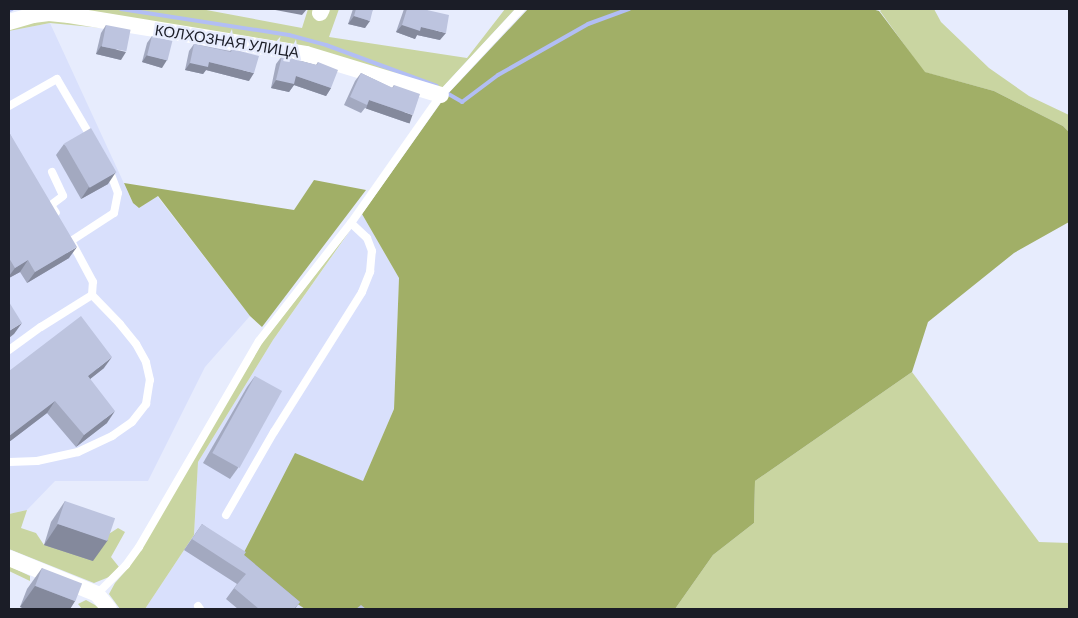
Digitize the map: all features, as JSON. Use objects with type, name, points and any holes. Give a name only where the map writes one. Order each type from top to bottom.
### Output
[{"type":"street","name":"КОЛХОЗНАЯ УЛИЦА","points":[[9,22],[33,15],[49,13],[69,15],[297,52],[441,95]]},
{"type":"street","points":[[9,558],[97,594],[110,609]]},
{"type":"lane","points":[[97,594],[126,565],[139,547],[259,340],[351,223],[441,95],[521,9]]},
{"type":"lane","points":[[9,106],[57,80],[95,146]]},
{"type":"lane","points":[[9,462],[37,461],[78,452],[112,436],[132,422],[146,404],[150,380],[146,362],[136,344],[120,324],[92,295],[93,282],[69,238],[114,213],[118,194],[114,178],[105,162]]},
{"type":"lane","points":[[52,172],[63,196],[51,205],[59,220]]},
{"type":"lane","points":[[226,515],[294,400],[362,292],[370,272],[372,251],[367,238],[351,223]]},
{"type":"lane","points":[[9,350],[92,295]]},
{"type":"shaded area","points":[[50,23],[133,203],[139,208],[157,196],[250,316],[205,367],[148,481],[55,481],[27,510],[9,514],[9,31]]},
{"type":"shaded area","points":[[362,214],[399,278],[394,409],[363,482],[238,563],[305,609],[145,609],[194,535],[198,462],[273,340]]},
{"type":"green space","points":[[48,9],[201,9],[302,28],[308,9],[339,9],[329,37],[467,58],[505,9],[515,9],[439,91]]},
{"type":"green space","points":[[528,9],[872,9],[879,11],[925,72],[994,91],[1063,126],[1069,132],[1069,222],[1014,253],[928,322],[912,372],[755,481],[754,523],[713,555],[675,609],[305,609],[238,564],[295,453],[363,481],[394,409],[399,278],[362,214],[445,97]]},
{"type":"green space","points":[[882,9],[934,9],[941,22],[989,68],[1029,96],[1069,115],[1069,132],[1063,126],[994,91],[924,72],[880,11]]},
{"type":"green space","points":[[35,18],[144,32],[50,23],[9,31],[9,25]]},
{"type":"green space","points":[[314,180],[366,190],[262,327],[250,316],[158,196],[139,208],[133,203],[124,183],[294,210]]},
{"type":"green space","points":[[351,229],[273,340],[198,462],[194,535],[145,609],[120,609],[109,594],[115,583],[129,567],[262,343]]},
{"type":"green space","points":[[912,372],[1039,542],[1069,543],[1069,609],[675,609],[713,555],[754,523],[755,481]]},
{"type":"green space","points":[[27,510],[21,528],[36,533],[44,545],[101,539],[118,528],[125,532],[111,557],[119,567],[109,577],[94,583],[9,549],[9,514]]},
{"type":"green space","points":[[9,566],[30,576],[30,581],[9,571]]},
{"type":"green space","points":[[86,600],[100,609],[82,609],[78,604]]},
{"type":"building","points":[[356,9],[373,9],[370,21],[354,16]]},
{"type":"building","points":[[407,9],[427,9],[449,15],[446,33],[421,27],[420,31],[402,25]]},
{"type":"building","points":[[106,25],[131,30],[126,51],[102,47]]},
{"type":"building","points":[[152,36],[172,41],[168,60],[147,55]]},
{"type":"building","points":[[194,44],[231,52],[232,49],[259,56],[254,73],[209,62],[208,67],[190,63]]},
{"type":"building","points":[[282,56],[317,65],[318,62],[338,70],[331,88],[296,76],[294,84],[276,80]]},
{"type":"building","points":[[361,73],[393,88],[394,85],[420,94],[413,115],[369,100],[367,105],[350,97]]},
{"type":"building","points":[[91,128],[117,172],[90,188],[64,144]]},
{"type":"building","points":[[9,132],[77,247],[35,272],[28,260],[15,268],[9,258]]},
{"type":"building","points":[[9,302],[22,323],[9,331]]},
{"type":"building","points":[[81,316],[112,357],[88,376],[115,411],[84,435],[55,401],[9,436],[9,371]]},
{"type":"building","points":[[255,376],[282,391],[239,468],[212,453]]},
{"type":"building","points":[[65,501],[115,518],[107,541],[57,524]]},
{"type":"building","points":[[202,524],[246,552],[244,555],[300,602],[294,609],[259,609],[234,588],[246,574],[192,539]]},
{"type":"building","points":[[42,568],[82,583],[75,601],[35,586]]},
{"type":"building","points":[[361,605],[366,609],[356,609]]},
{"type":"waterway","points":[[121,9],[289,35],[326,45],[437,86]]},
{"type":"waterway","points":[[445,92],[462,102],[498,75],[588,24],[629,9]]}]
